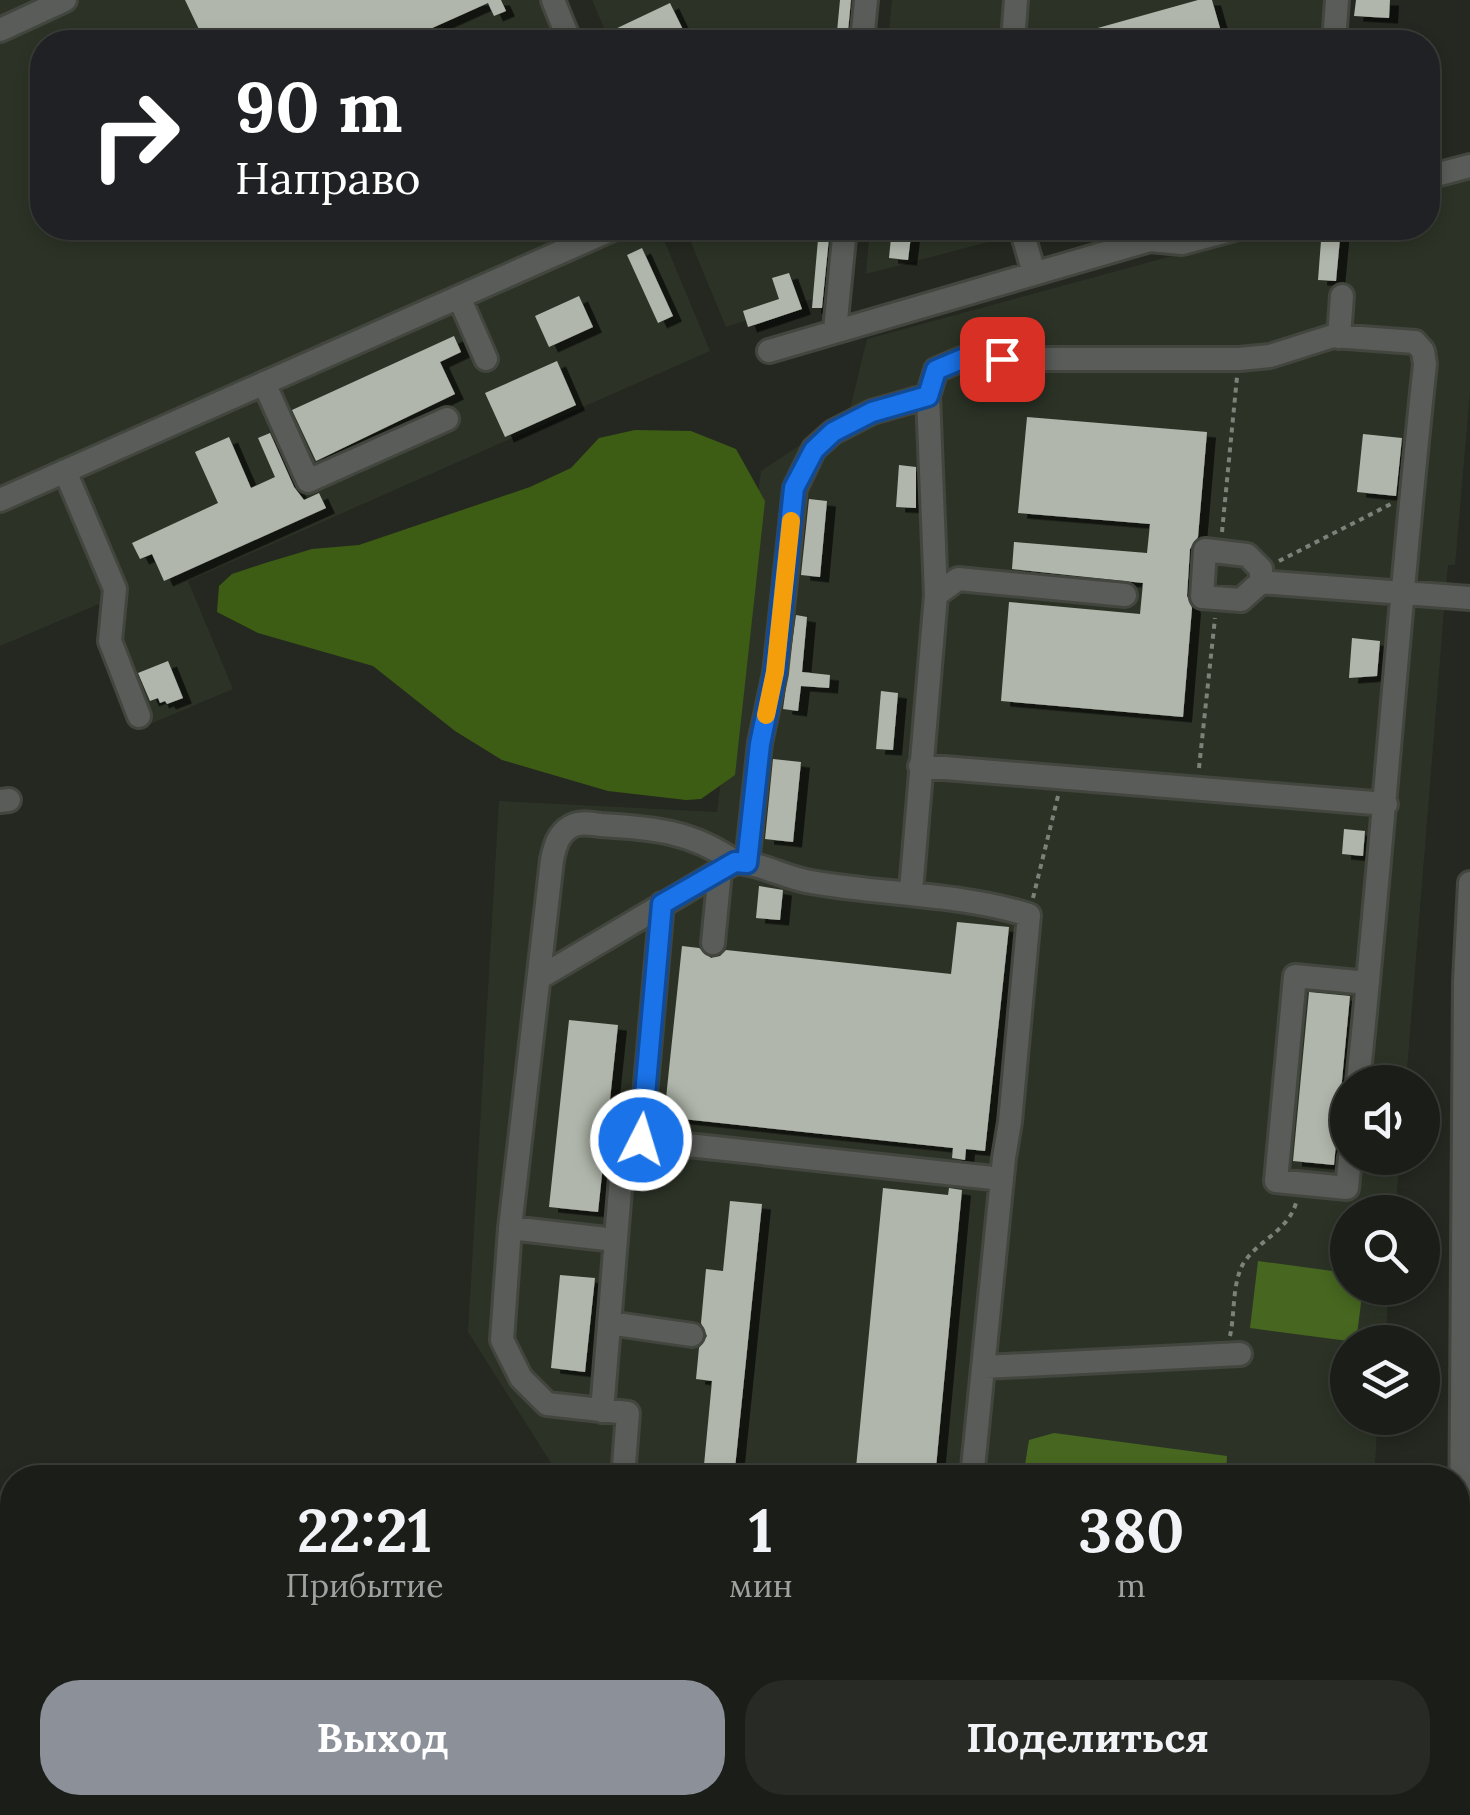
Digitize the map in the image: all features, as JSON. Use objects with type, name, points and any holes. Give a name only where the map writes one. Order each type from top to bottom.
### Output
[{"type":"street","points":[[0,30],[66,0]]},
{"type":"street","points":[[553,0],[565,30]]},
{"type":"street","points":[[863,30],[866,0]]},
{"type":"street","points":[[1014,30],[1016,0]]},
{"type":"street","points":[[1335,30],[1337,0]]},
{"type":"street","points":[[1440,174],[1470,166]]},
{"type":"street","points":[[0,500],[588,240]]},
{"type":"street","points":[[835,330],[844,240]]},
{"type":"street","points":[[1024,240],[1034,274]]},
{"type":"street","points":[[769,351],[1150,240],[1182,243],[1193,240]]},
{"type":"street","points":[[1339,337],[1342,296]]},
{"type":"street","points":[[459,297],[486,358]]},
{"type":"street","points":[[911,891],[936,595],[928,396],[936,370],[962,359],[1239,359],[1270,356],[1339,337],[1415,342],[1425,364],[1360,1065]]},
{"type":"street","points":[[264,383],[308,481],[447,418]]},
{"type":"street","points":[[714,943],[775,672],[794,488],[814,450],[833,432],[872,412],[928,396]]},
{"type":"street","points":[[65,471],[115,588],[110,641],[139,716]]},
{"type":"street","points":[[1261,575],[1241,600],[1202,597],[1205,550],[1247,554],[1261,575],[1402,594],[1470,598]]},
{"type":"street","points":[[936,595],[958,579],[1125,595]]},
{"type":"street","points":[[920,766],[1386,804]]},
{"type":"street","points":[[625,1465],[628,1414],[547,1404],[521,1378],[502,1340],[510,1228],[555,844],[568,828],[578,824],[663,829],[719,851],[734,865],[810,882],[911,891],[1029,914],[974,1465]]},
{"type":"street","points":[[539,978],[734,865]]},
{"type":"street","points":[[1463,1465],[1465,981],[1470,882]]},
{"type":"street","points":[[602,1411],[622,1166],[641,1140],[662,904]]},
{"type":"street","points":[[1348,1175],[1347,1188],[1276,1181],[1295,976],[1368,983]]},
{"type":"street","points":[[641,1140],[1002,1179]]},
{"type":"street","points":[[510,1228],[614,1240]]},
{"type":"street","points":[[609,1323],[692,1334]]},
{"type":"street","points":[[985,1367],[1235,1355]]},
{"type":"path","points":[[1220,552],[1239,359]]},
{"type":"path","points":[[1261,575],[1411,493]]},
{"type":"path","points":[[1196,786],[1218,599]]},
{"type":"path","points":[[1029,914],[1062,776]]},
{"type":"path","points":[[1235,1355],[1238,1278],[1242,1266],[1294,1210],[1299,1183]]},
{"type":"shaded area","points":[[0,0],[565,0],[577,30],[30,30],[30,240],[664,240],[710,351],[188,581],[233,689],[150,724],[99,604],[0,646]]},
{"type":"shaded area","points":[[592,0],[847,0],[844,30],[605,30]]},
{"type":"shaded area","points":[[892,0],[1329,0],[1327,30],[889,30]]},
{"type":"shaded area","points":[[1470,174],[1470,392],[1455,565],[1448,565],[1445,597],[1407,1065],[1330,1065],[1330,1175],[1398,1175],[1397,1195],[1330,1195],[1330,1305],[1388,1305],[1386,1325],[1330,1325],[1330,1435],[1377,1435],[1375,1465],[552,1465],[468,1332],[499,801],[717,812],[761,471],[849,413],[867,339],[1231,240],[1440,240],[1440,183]]},
{"type":"shaded area","points":[[690,240],[824,240],[818,297],[726,327]]},
{"type":"shaded area","points":[[869,240],[996,240],[866,274]]},
{"type":"shaded area","points":[[635,430],[691,431],[736,449],[765,501],[735,775],[701,799],[608,791],[502,760],[455,731],[373,666],[258,633],[217,612],[219,586],[232,574],[312,549],[359,545],[530,487],[571,468],[599,438]]},
{"type":"shaded area","points":[[1258,1261],[1330,1271],[1330,1305],[1361,1305],[1358,1325],[1330,1325],[1330,1339],[1250,1328]]},
{"type":"shaded area","points":[[1054,1433],[1227,1456],[1227,1465],[1025,1465],[1029,1440]]},
{"type":"building","points":[[185,0],[501,0],[506,11],[494,16],[488,3],[428,30],[199,30]]},
{"type":"building","points":[[840,0],[851,0],[848,30],[837,30]]},
{"type":"building","points":[[1198,0],[1212,0],[1221,30],[1091,30]]},
{"type":"building","points":[[1356,0],[1390,0],[1389,18],[1354,16]]},
{"type":"building","points":[[670,3],[683,30],[613,30]]},
{"type":"building","points":[[818,240],[829,240],[822,308],[812,308]]},
{"type":"building","points":[[891,240],[910,240],[908,260],[889,258]]},
{"type":"building","points":[[1321,240],[1340,240],[1336,281],[1318,280]]},
{"type":"building","points":[[642,248],[673,316],[658,323],[627,255]]},
{"type":"building","points":[[789,273],[802,309],[748,327],[743,311],[779,299],[772,278]]},
{"type":"building","points":[[579,296],[593,327],[549,347],[535,316]]},
{"type":"building","points":[[454,336],[461,352],[440,362],[455,394],[316,461],[292,410]]},
{"type":"building","points":[[557,361],[576,405],[505,437],[485,393]]},
{"type":"building","points":[[1027,417],[1207,432],[1198,537],[1190,549],[1187,596],[1192,608],[1183,717],[1001,701],[1009,602],[1140,614],[1143,583],[1012,569],[1014,542],[1147,553],[1150,524],[1018,513]]},
{"type":"building","points":[[270,433],[294,487],[304,500],[319,493],[326,508],[164,581],[152,554],[140,559],[132,543],[218,503],[195,452],[229,437],[251,488],[275,477],[258,438]]},
{"type":"building","points":[[1363,434],[1402,438],[1396,496],[1357,492]]},
{"type":"building","points":[[899,465],[916,467],[916,508],[896,507]]},
{"type":"building","points":[[809,499],[827,501],[820,577],[801,575]]},
{"type":"building","points":[[796,615],[807,617],[802,672],[830,675],[829,688],[801,686],[798,711],[783,709]]},
{"type":"building","points":[[1352,638],[1380,641],[1377,676],[1349,678]]},
{"type":"building","points":[[168,661],[183,698],[167,704],[160,703],[158,698],[150,701],[138,673]]},
{"type":"building","points":[[881,691],[898,693],[893,750],[876,749]]},
{"type":"building","points":[[773,759],[801,762],[793,842],[765,839]]},
{"type":"building","points":[[1344,829],[1365,831],[1363,856],[1342,854]]},
{"type":"building","points":[[759,886],[783,890],[780,920],[756,918]]},
{"type":"building","points":[[957,922],[1009,927],[985,1151],[966,1149],[965,1160],[952,1158],[953,1148],[664,1117],[682,946],[699,948],[711,958],[726,950],[951,974]]},
{"type":"building","points":[[1309,992],[1350,996],[1343,1065],[1330,1065],[1330,1165],[1293,1161]]},
{"type":"building","points":[[569,1020],[618,1025],[598,1212],[549,1207]]},
{"type":"building","points":[[883,1188],[948,1195],[949,1188],[962,1190],[936,1465],[856,1465]]},
{"type":"building","points":[[730,1201],[762,1204],[735,1465],[704,1465],[712,1381],[696,1379],[699,1348],[707,1336],[701,1323],[706,1269],[723,1271]]},
{"type":"building","points":[[560,1275],[595,1278],[585,1372],[551,1368]]},
{"type":"slow traffic","points":[[766,715],[775,672],[791,521]]},
{"type":"route","points":[[641,1140],[662,904],[735,862],[747,863],[760,744],[775,672],[794,488],[814,450],[833,432],[872,412],[928,396],[936,370],[962,359],[1002,359]]}]
